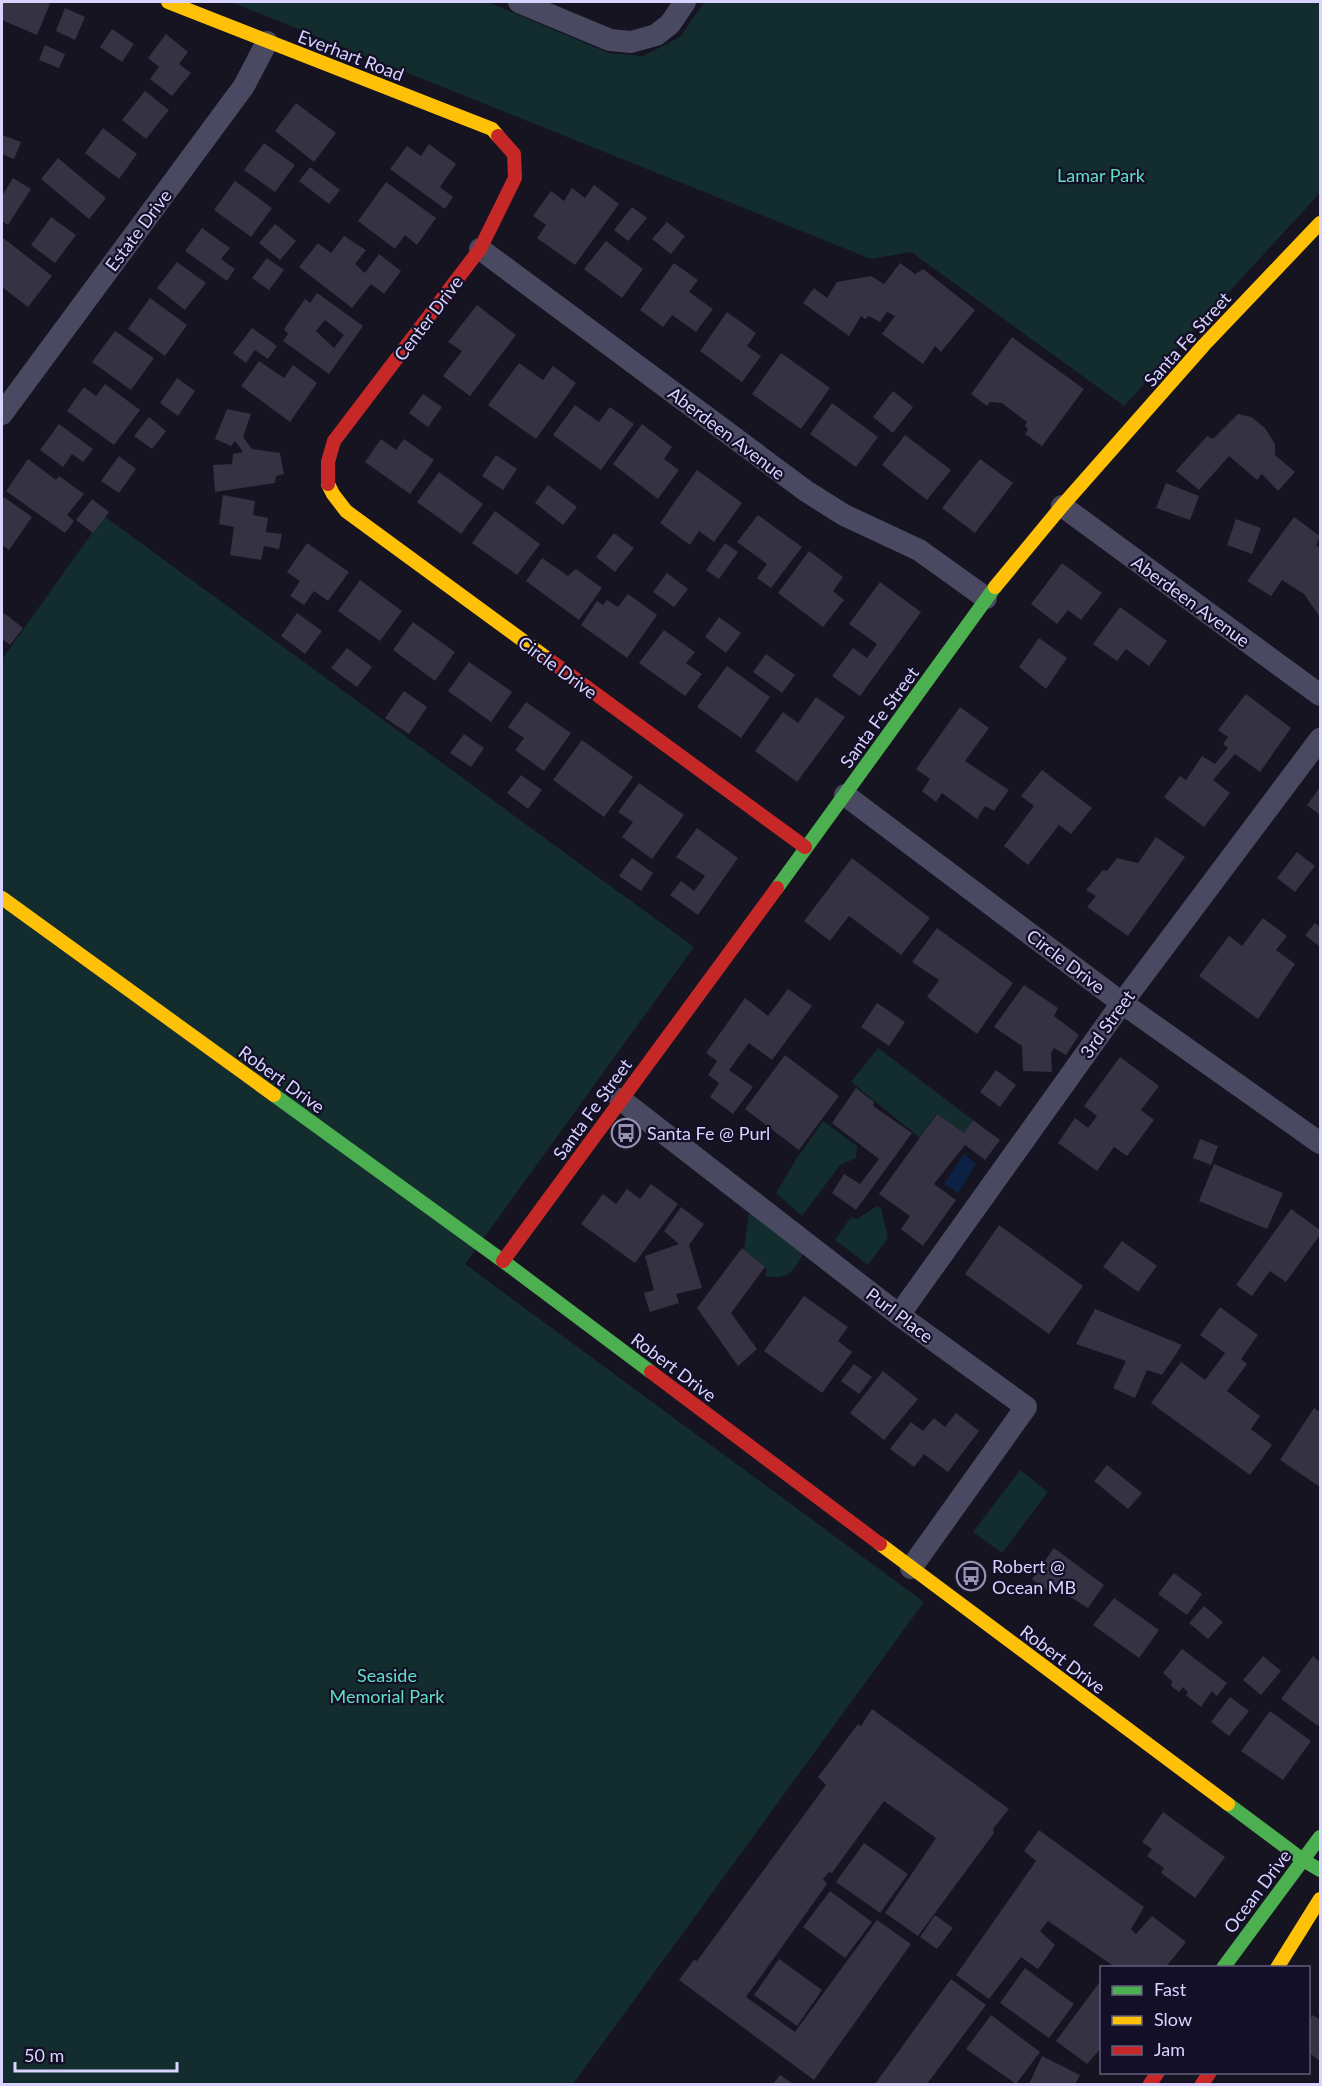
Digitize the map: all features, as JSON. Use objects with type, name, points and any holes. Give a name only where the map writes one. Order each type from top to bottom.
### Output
[{"type":"street","name":"Everhart Road","points":[[168,2],[492,129],[514,154]]},
{"type":"street","points":[[519,2],[610,40],[632,42],[656,34],[670,24],[685,2]]},
{"type":"street","name":"Estate Drive","points":[[2,414],[244,86],[267,42]]},
{"type":"street","name":"Center Drive","points":[[326,475],[327,458],[334,441],[480,249],[515,178],[514,154]]},
{"type":"street","name":"Santa Fe Street","points":[[503,1261],[845,795],[986,598],[1062,506],[1204,345],[1320,223]]},
{"type":"street","name":"Aberdeen Avenue","points":[[480,249],[806,491],[844,515],[919,550],[986,598]]},
{"type":"street","name":"Circle Drive","points":[[326,475],[333,497],[346,511],[805,847]]},
{"type":"street","name":"Aberdeen Avenue","points":[[1062,506],[1320,695]]},
{"type":"street","name":"3rd Street","points":[[899,1315],[1122,1003],[1320,738]]},
{"type":"street","name":"Circle Drive","points":[[845,795],[1122,1003],[1320,1143]]},
{"type":"street","name":"Robert Drive","points":[[2,898],[503,1261],[911,1568],[1303,1860],[1320,1870]]},
{"type":"street","name":"Purl Place","points":[[620,1100],[899,1315],[1026,1407],[911,1568]]},
{"type":"street","name":"Ocean Drive","points":[[1224,1966],[1320,1837]]},
{"type":"street","points":[[1278,1966],[1320,1899]]},
{"type":"green space","name":"Lamar Park","points":[[231,2],[488,2],[609,53],[643,56],[680,37],[704,2],[1320,2],[1320,193],[1124,406],[911,252],[871,259]]},
{"type":"green space","name":"Seaside Memorial Park","points":[[104,516],[694,947],[465,1264],[924,1602],[573,2084],[2,2084],[2,659]]},
{"type":"green space","points":[[878,1048],[973,1120],[964,1133],[936,1114],[920,1138],[851,1082]]},
{"type":"green space","points":[[823,1121],[857,1146],[856,1158],[840,1165],[802,1216],[776,1193]]},
{"type":"green space","points":[[877,1206],[881,1208],[888,1238],[868,1265],[835,1240],[851,1217],[857,1219]]},
{"type":"green space","points":[[749,1213],[804,1253],[789,1273],[780,1277],[765,1276],[767,1270],[744,1250]]},
{"type":"green space","points":[[1020,1470],[1048,1492],[1002,1553],[973,1532]]},
{"type":"water","points":[[964,1154],[976,1164],[958,1193],[944,1184]]},
{"type":"building","points":[[2,2],[50,4],[37,35],[2,20]]},
{"type":"building","points":[[65,8],[85,17],[75,40],[56,31]]},
{"type":"building","points":[[112,29],[134,44],[122,62],[100,47]]},
{"type":"building","points":[[166,34],[188,52],[179,64],[191,73],[172,96],[150,79],[159,67],[148,58]]},
{"type":"building","points":[[45,45],[65,54],[59,68],[39,60]]},
{"type":"building","points":[[145,91],[169,110],[146,139],[122,120]]},
{"type":"building","points":[[296,103],[336,133],[314,162],[275,131]]},
{"type":"building","points":[[103,128],[137,154],[119,179],[85,153]]},
{"type":"building","points":[[2,135],[21,142],[14,159],[2,154]]},
{"type":"building","points":[[264,143],[295,165],[275,192],[244,170]]},
{"type":"building","points":[[429,144],[456,164],[440,187],[453,197],[445,209],[390,169],[407,146],[421,156]]},
{"type":"building","points":[[58,158],[106,198],[89,219],[41,179]]},
{"type":"building","points":[[310,167],[340,190],[329,204],[299,181]]},
{"type":"building","points":[[13,178],[31,189],[8,225],[2,221],[2,196]]},
{"type":"building","points":[[235,181],[272,208],[251,237],[214,210]]},
{"type":"building","points":[[386,182],[436,218],[417,245],[405,235],[395,249],[358,221]]},
{"type":"building","points":[[594,185],[619,204],[575,265],[537,238],[546,225],[533,216],[551,191],[564,201],[572,188],[585,198]]},
{"type":"building","points":[[632,207],[647,218],[628,241],[614,230]]},
{"type":"building","points":[[51,217],[76,235],[55,263],[31,245]]},
{"type":"building","points":[[667,222],[685,236],[671,254],[652,239]]},
{"type":"building","points":[[275,224],[296,241],[280,260],[259,243]]},
{"type":"building","points":[[202,228],[230,248],[221,259],[235,269],[227,281],[185,251]]},
{"type":"building","points":[[344,236],[366,250],[355,264],[365,273],[379,254],[401,271],[384,294],[371,284],[352,308],[299,267],[318,243],[331,253]]},
{"type":"building","points":[[2,237],[52,276],[28,307],[2,287]]},
{"type":"building","points":[[606,241],[643,269],[622,298],[584,269]]},
{"type":"building","points":[[267,258],[284,270],[269,290],[252,278]]},
{"type":"building","points":[[177,262],[206,283],[185,310],[157,288]]},
{"type":"building","points":[[674,263],[698,280],[689,292],[713,309],[696,332],[672,315],[663,327],[640,310]]},
{"type":"building","points":[[900,263],[915,274],[923,269],[975,310],[941,352],[935,346],[923,364],[882,334],[895,316],[887,312],[880,322],[869,316],[865,319],[861,316],[849,336],[803,303],[814,288],[827,298],[837,282],[871,276],[884,284]]},
{"type":"building","points":[[317,293],[363,326],[329,374],[283,341],[288,334],[284,329],[305,299],[310,303]],"holes":[[[325,320],[344,335],[334,348],[316,331]]]},
{"type":"building","points":[[150,298],[187,325],[165,356],[128,329]]},
{"type":"building","points":[[477,305],[516,335],[470,396],[443,376],[462,351],[448,342]]},
{"type":"building","points":[[727,312],[756,333],[747,346],[761,356],[742,382],[700,351]]},
{"type":"building","points":[[252,328],[277,346],[268,359],[255,350],[246,363],[233,353]]},
{"type":"building","points":[[115,331],[154,358],[131,390],[92,362]]},
{"type":"building","points":[[1012,337],[1084,389],[1042,446],[1025,434],[1028,429],[1025,426],[1027,422],[1002,403],[990,402],[987,406],[971,394]]},
{"type":"building","points":[[781,353],[830,388],[801,429],[752,394]]},
{"type":"building","points":[[259,361],[284,378],[293,365],[317,383],[290,422],[241,386]]},
{"type":"building","points":[[519,363],[543,380],[553,366],[576,383],[536,439],[488,405]]},
{"type":"building","points":[[177,378],[195,391],[178,416],[160,403]]},
{"type":"building","points":[[105,384],[140,410],[114,445],[67,411],[84,387],[96,396]]},
{"type":"building","points":[[893,391],[913,407],[893,433],[873,417]]},
{"type":"building","points":[[423,394],[442,407],[428,427],[409,413]]},
{"type":"building","points":[[832,403],[878,437],[856,467],[810,434]]},
{"type":"building","points":[[575,405],[599,422],[610,407],[634,424],[601,470],[553,435]]},
{"type":"building","points":[[227,409],[251,414],[243,437],[252,449],[280,453],[284,474],[276,476],[275,483],[215,492],[213,465],[232,464],[233,454],[243,452],[235,441],[231,446],[215,439]]},
{"type":"building","points":[[1238,414],[1251,417],[1265,428],[1275,444],[1275,455],[1295,472],[1278,491],[1262,474],[1257,480],[1229,456],[1199,490],[1176,471],[1207,436],[1213,439]]},
{"type":"building","points":[[149,417],[166,431],[152,449],[134,436]]},
{"type":"building","points":[[59,424],[93,449],[83,462],[72,454],[63,467],[40,450]]},
{"type":"building","points":[[642,424],[672,447],[664,459],[679,470],[658,499],[613,464]]},
{"type":"building","points":[[905,435],[951,470],[927,500],[882,465]]},
{"type":"building","points":[[381,439],[396,450],[404,439],[434,460],[410,494],[365,462]]},
{"type":"building","points":[[496,455],[517,469],[503,490],[482,476]]},
{"type":"building","points":[[119,456],[136,469],[119,493],[101,481]]},
{"type":"building","points":[[28,459],[56,480],[59,476],[84,494],[67,515],[74,521],[65,533],[6,491]]},
{"type":"building","points":[[980,459],[1013,483],[975,533],[942,508]]},
{"type":"building","points":[[697,470],[742,503],[714,542],[699,531],[690,545],[660,523]]},
{"type":"building","points":[[439,472],[483,504],[461,534],[417,502]]},
{"type":"building","points":[[1166,483],[1199,496],[1190,520],[1156,508]]},
{"type":"building","points":[[548,485],[577,507],[563,525],[535,503]]},
{"type":"building","points":[[223,495],[255,501],[253,515],[268,518],[266,532],[282,534],[279,549],[264,546],[261,560],[230,555],[234,527],[219,524]]},
{"type":"building","points":[[4,497],[32,517],[9,550],[2,545],[2,501]]},
{"type":"building","points":[[92,499],[109,512],[93,533],[76,520]]},
{"type":"building","points":[[495,511],[540,544],[517,575],[472,543]]},
{"type":"building","points":[[758,515],[802,547],[771,588],[757,578],[767,564],[737,542]]},
{"type":"building","points":[[1294,517],[1320,536],[1316,545],[1320,548],[1320,617],[1304,594],[1282,580],[1271,596],[1247,581]]},
{"type":"building","points":[[1236,519],[1261,528],[1252,554],[1227,545]]},
{"type":"building","points":[[614,533],[634,548],[615,572],[596,557]]},
{"type":"building","points":[[307,543],[349,572],[328,601],[314,591],[304,605],[290,596],[300,581],[287,572]]},
{"type":"building","points":[[725,543],[738,552],[719,579],[706,570]]},
{"type":"building","points":[[809,551],[843,577],[833,591],[844,600],[823,627],[778,593]]},
{"type":"building","points":[[542,558],[568,576],[576,569],[602,588],[579,620],[526,581]]},
{"type":"building","points":[[1062,563],[1102,593],[1081,620],[1068,610],[1057,624],[1031,604]]},
{"type":"building","points":[[667,573],[688,589],[674,607],[653,592]]},
{"type":"building","points":[[360,580],[402,611],[380,641],[338,611]]},
{"type":"building","points":[[880,582],[921,612],[860,696],[832,676],[853,648],[867,658],[877,644],[849,624]]},
{"type":"building","points":[[628,594],[657,615],[627,658],[581,625],[597,601],[603,605],[607,600],[618,607]]},
{"type":"building","points":[[1120,607],[1167,641],[1149,666],[1126,649],[1117,661],[1093,644]]},
{"type":"building","points":[[4,613],[23,628],[10,645],[2,639]]},
{"type":"building","points":[[297,613],[322,631],[305,654],[281,636]]},
{"type":"building","points":[[719,617],[741,633],[726,653],[705,637]]},
{"type":"building","points":[[413,622],[455,652],[435,681],[393,650]]},
{"type":"building","points":[[664,630],[695,652],[686,663],[702,674],[685,696],[639,663]]},
{"type":"building","points":[[1039,638],[1067,658],[1046,689],[1019,667]]},
{"type":"building","points":[[347,648],[372,667],[357,687],[331,668]]},
{"type":"building","points":[[766,654],[795,675],[782,693],[753,672]]},
{"type":"building","points":[[469,662],[512,692],[491,722],[448,691]]},
{"type":"building","points":[[727,666],[770,697],[741,738],[697,707]]},
{"type":"building","points":[[404,691],[427,707],[409,734],[385,718]]},
{"type":"building","points":[[1246,694],[1291,728],[1260,772],[1235,754],[1213,780],[1230,793],[1204,827],[1164,797],[1180,776],[1186,780],[1202,756],[1215,764],[1228,748],[1223,744],[1228,737],[1218,730]]},
{"type":"building","points":[[816,697],[845,717],[797,782],[755,751],[783,712],[798,723]]},
{"type":"building","points":[[526,702],[571,733],[544,771],[515,750],[524,738],[508,727]]},
{"type":"building","points":[[960,707],[989,728],[965,761],[1009,790],[994,811],[985,806],[977,819],[942,793],[936,802],[922,791],[930,779],[916,769]]},
{"type":"building","points":[[464,734],[484,748],[471,767],[450,753]]},
{"type":"building","points":[[582,740],[633,777],[604,817],[553,780]]},
{"type":"building","points":[[1042,770],[1092,808],[1071,834],[1059,825],[1028,865],[1004,846],[1034,806],[1021,796]]},
{"type":"building","points":[[521,775],[542,790],[528,809],[507,793]]},
{"type":"building","points":[[639,783],[684,815],[652,859],[622,837],[633,822],[618,812]]},
{"type":"building","points":[[1320,787],[1320,815],[1307,805]]},
{"type":"building","points":[[697,828],[738,858],[698,915],[670,895],[681,881],[694,891],[705,876],[676,857]]},
{"type":"building","points":[[1156,837],[1185,857],[1128,936],[1087,907],[1096,896],[1086,890],[1103,870],[1107,871],[1117,858],[1138,863]]},
{"type":"building","points":[[1297,852],[1315,866],[1295,892],[1277,878]]},
{"type":"building","points":[[632,858],[653,873],[641,891],[619,876]]},
{"type":"building","points":[[852,858],[930,918],[901,955],[849,916],[830,941],[804,921]]},
{"type":"building","points":[[1263,918],[1287,936],[1276,950],[1295,964],[1258,1019],[1199,976],[1229,936],[1242,946]]},
{"type":"building","points":[[1315,923],[1320,927],[1320,947],[1305,935]]},
{"type":"building","points":[[937,928],[1013,983],[977,1034],[927,997],[939,980],[912,962]]},
{"type":"building","points":[[1024,985],[1058,1008],[1054,1016],[1079,1035],[1066,1055],[1054,1048],[1051,1053],[1052,1072],[1023,1071],[1022,1046],[994,1027]]},
{"type":"building","points":[[788,989],[812,1006],[772,1060],[749,1043],[729,1070],[753,1087],[733,1114],[710,1097],[719,1083],[708,1075],[717,1061],[706,1053],[745,998],[768,1016]]},
{"type":"building","points":[[877,1003],[905,1022],[889,1046],[861,1027]]},
{"type":"building","points":[[785,1055],[839,1096],[799,1150],[745,1109]]},
{"type":"building","points":[[1120,1057],[1159,1086],[1141,1110],[1154,1120],[1127,1156],[1114,1147],[1097,1171],[1058,1143],[1075,1118],[1088,1128],[1097,1116],[1084,1106]]},
{"type":"building","points":[[996,1070],[1016,1085],[1000,1107],[980,1092]]},
{"type":"building","points":[[856,1088],[874,1102],[873,1106],[912,1133],[856,1210],[832,1193],[844,1174],[860,1184],[879,1159],[832,1123]]},
{"type":"building","points":[[937,1114],[964,1133],[973,1120],[1000,1140],[985,1160],[965,1145],[934,1184],[956,1200],[923,1246],[901,1229],[910,1216],[879,1194]]},
{"type":"building","points":[[1200,1139],[1218,1146],[1211,1165],[1193,1158]]},
{"type":"building","points":[[1214,1164],[1283,1193],[1267,1229],[1199,1201]]},
{"type":"building","points":[[651,1184],[678,1204],[635,1263],[581,1224],[603,1194],[616,1204],[627,1189],[640,1199]]},
{"type":"building","points":[[681,1207],[704,1224],[689,1245],[702,1288],[676,1294],[679,1303],[650,1312],[644,1293],[654,1290],[645,1256],[679,1244],[664,1231]]},
{"type":"building","points":[[1291,1209],[1320,1230],[1320,1235],[1286,1282],[1270,1271],[1252,1296],[1236,1285]]},
{"type":"building","points":[[999,1225],[1083,1286],[1049,1334],[965,1274]]},
{"type":"building","points":[[1122,1241],[1157,1266],[1138,1292],[1103,1267]]},
{"type":"building","points":[[742,1248],[765,1267],[731,1313],[757,1349],[738,1366],[697,1308]]},
{"type":"building","points":[[804,1296],[848,1327],[838,1341],[852,1352],[822,1393],[764,1351]]},
{"type":"building","points":[[1220,1307],[1258,1335],[1241,1359],[1247,1364],[1227,1391],[1260,1416],[1251,1429],[1272,1445],[1250,1475],[1151,1403],[1181,1362],[1205,1380],[1225,1353],[1200,1335]]},
{"type":"building","points":[[1095,1309],[1182,1345],[1162,1375],[1147,1370],[1135,1398],[1113,1388],[1126,1361],[1076,1344]]},
{"type":"building","points":[[854,1364],[872,1377],[859,1394],[841,1381]]},
{"type":"building","points":[[883,1371],[918,1399],[884,1440],[850,1413]]},
{"type":"building","points":[[1314,1408],[1320,1412],[1320,1487],[1280,1460]]},
{"type":"building","points":[[956,1413],[979,1431],[948,1472],[924,1454],[914,1467],[890,1449],[911,1422],[923,1431],[934,1418],[945,1427]]},
{"type":"building","points":[[1107,1465],[1142,1493],[1128,1509],[1094,1481]]},
{"type":"building","points":[[1054,1548],[1104,1585],[1088,1608],[1053,1586],[1049,1592],[1032,1579]]},
{"type":"building","points":[[1174,1573],[1202,1594],[1187,1615],[1158,1594]]},
{"type":"building","points":[[1114,1598],[1159,1630],[1139,1658],[1093,1625]]},
{"type":"building","points":[[1204,1606],[1223,1622],[1208,1639],[1189,1623]]},
{"type":"building","points":[[1182,1649],[1227,1683],[1217,1696],[1212,1691],[1201,1707],[1186,1695],[1188,1692],[1183,1687],[1179,1692],[1171,1686],[1172,1681],[1163,1673]]},
{"type":"building","points":[[1263,1656],[1281,1671],[1261,1695],[1243,1680]]},
{"type":"building","points":[[1313,1656],[1320,1662],[1320,1723],[1318,1726],[1281,1699]]},
{"type":"building","points":[[1230,1697],[1249,1711],[1229,1736],[1211,1722]]},
{"type":"building","points":[[872,1709],[1009,1809],[918,1936],[885,1913],[936,1838],[884,1801],[832,1873],[829,1872],[823,1879],[827,1884],[746,1997],[795,2032],[877,1920],[911,1944],[814,2080],[679,1980],[694,1960],[697,1961],[826,1785],[818,1777],[858,1724],[861,1726]]},
{"type":"building","points":[[1270,1711],[1311,1741],[1283,1780],[1241,1751]]},
{"type":"building","points":[[1163,1812],[1225,1857],[1195,1898],[1161,1873],[1164,1868],[1147,1856],[1152,1849],[1142,1842]]},
{"type":"building","points":[[1039,1830],[1144,1907],[1131,1929],[1136,1934],[1152,1916],[1186,1942],[1167,1966],[1111,1966],[1048,1921],[1040,1931],[1055,1945],[1038,1969],[1021,1957],[989,1999],[956,1975],[1036,1861],[1024,1851]]},
{"type":"building","points":[[864,1843],[908,1874],[880,1913],[836,1882]]},
{"type":"building","points":[[830,1891],[872,1922],[845,1958],[803,1927]]},
{"type":"building","points":[[935,1915],[953,1928],[937,1949],[920,1937]]},
{"type":"building","points":[[779,1959],[822,1990],[797,2026],[754,1995]]},
{"type":"building","points":[[1025,1968],[1074,2004],[1049,2038],[1000,2003]]},
{"type":"building","points":[[951,1979],[986,2005],[927,2084],[875,2084]]},
{"type":"building","points":[[1100,1982],[1100,2049],[1087,2064],[1056,2041]]},
{"type":"building","points":[[991,2015],[1040,2052],[1016,2084],[966,2049]]},
{"type":"building","points":[[1313,2015],[1320,2020],[1320,2061],[1310,2054],[1310,2019]]},
{"type":"building","points":[[1042,2056],[1080,2075],[1075,2084],[1029,2084]]},
{"type":"building","points":[[780,2075],[793,2084],[773,2084]]},
{"type":"traffic: fast","points":[[777,888],[995,587]]},
{"type":"traffic: fast","points":[[274,1095],[503,1261],[651,1372]]},
{"type":"traffic: fast","points":[[1228,1804],[1320,1870]]},
{"type":"traffic: fast","points":[[1224,1966],[1320,1837]]},
{"type":"traffic: slow","points":[[168,2],[492,129],[498,136]]},
{"type":"traffic: slow","points":[[995,587],[1062,506],[1204,345],[1320,223]]},
{"type":"traffic: slow","points":[[328,484],[346,511],[548,659]]},
{"type":"traffic: slow","points":[[2,898],[274,1095]]},
{"type":"traffic: slow","points":[[880,1544],[1228,1804]]},
{"type":"traffic: slow","points":[[1278,1966],[1320,1899]]},
{"type":"traffic: jam","points":[[328,484],[328,462],[334,441],[480,249],[515,178],[514,154],[498,136]]},
{"type":"traffic: jam","points":[[548,659],[805,847]]},
{"type":"traffic: jam","points":[[503,1261],[777,888]]},
{"type":"traffic: jam","points":[[651,1372],[880,1544]]},
{"type":"traffic: jam","points":[[1150,2084],[1157,2074]]},
{"type":"traffic: jam","points":[[1202,2084],[1209,2074]]},
{"type":"place","name":"Santa Fe @ Purl","points":[[626,1133]]},
{"type":"place","name":"Robert @ Ocean MB","points":[[971,1576]]}]
